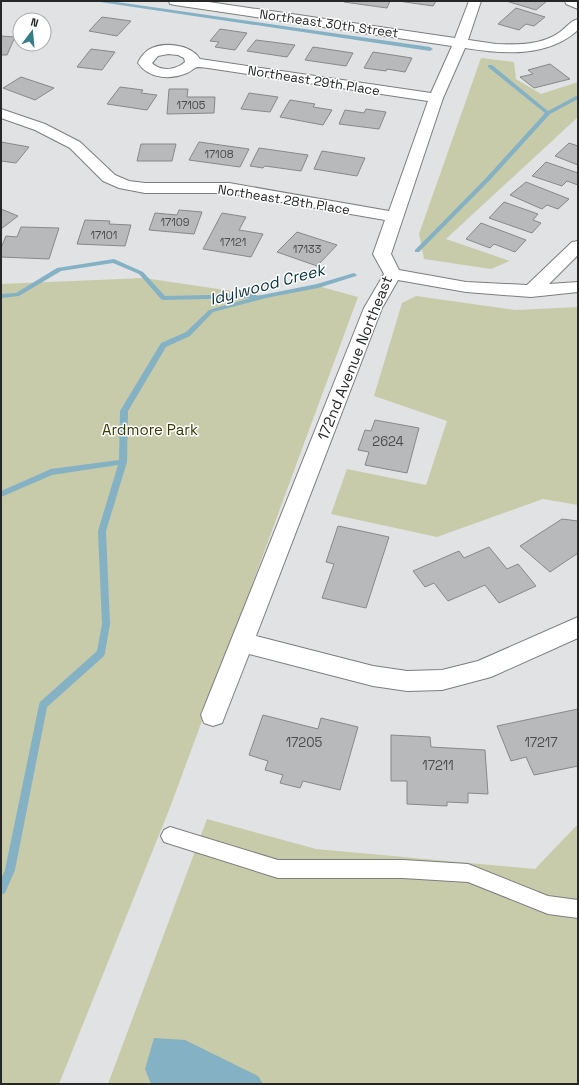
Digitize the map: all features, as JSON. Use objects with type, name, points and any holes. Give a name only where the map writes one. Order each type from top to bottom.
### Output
[{"type":"street","name":"Northeast 30th Street","points":[[175,1],[510,49],[534,47],[554,42],[573,29],[578,23]]},
{"type":"street","name":"172nd Avenue Northeast","points":[[213,715],[373,308],[393,274],[382,254],[436,98],[460,43],[475,1]]},
{"type":"street","points":[[571,1],[578,5]]},
{"type":"street","name":"Northeast 29th Place","points":[[192,63],[208,64],[436,98]]},
{"type":"street","name":"Northeast 28th Place","points":[[1,113],[40,127],[75,145],[109,178],[125,185],[145,188],[229,188],[395,217]]},
{"type":"street","points":[[530,290],[578,246]]},
{"type":"street","points":[[393,274],[466,287],[530,290],[578,287]]},
{"type":"street","points":[[242,642],[373,676],[407,681],[442,680],[482,670],[578,627]]},
{"type":"lane","points":[[170,836],[278,869],[403,869],[468,873],[548,905],[578,909]]},
{"type":"green space","points":[[481,58],[514,62],[516,79],[541,94],[578,82],[578,117],[446,239],[510,261],[491,269],[424,259],[419,234]]},
{"type":"green space","name":"Ardmore Park","points":[[144,278],[266,296],[318,286],[358,297],[171,805],[59,1084],[1,1084],[1,284]]},
{"type":"green space","points":[[416,296],[516,310],[578,307],[578,505],[543,499],[437,537],[331,514],[347,469],[426,485],[447,421],[374,396],[402,303]]},
{"type":"green space","points":[[207,819],[316,849],[535,869],[578,824],[578,1084],[108,1084]]},
{"type":"water","points":[[154,1038],[185,1040],[258,1076],[263,1084],[151,1084],[145,1069]]},
{"type":"building","points":[[390,1],[387,8],[344,2]]},
{"type":"building","points":[[398,1],[436,1],[433,6]]},
{"type":"building","points":[[506,1],[547,1],[536,10]]},
{"type":"building","points":[[516,8],[545,17],[534,26],[526,24],[519,30],[498,24]]},
{"type":"building","points":[[102,17],[131,21],[117,36],[89,31]]},
{"type":"building","points":[[220,29],[247,33],[235,50],[215,47],[219,42],[210,41]]},
{"type":"building","points":[[1,36],[12,37],[12,44],[7,55],[1,55]]},
{"type":"building","points":[[256,40],[295,45],[287,57],[247,51]]},
{"type":"building","points":[[313,47],[353,53],[346,66],[305,60]]},
{"type":"building","points":[[91,49],[115,52],[102,70],[77,67]]},
{"type":"building","points":[[373,52],[412,58],[405,72],[387,69],[386,71],[364,68]]},
{"type":"building","points":[[550,64],[570,79],[534,88],[520,77],[533,74],[528,70]]},
{"type":"building","points":[[21,77],[54,88],[35,100],[3,88]]},
{"type":"building","points":[[120,87],[143,90],[141,93],[157,95],[147,110],[107,104]]},
{"type":"building","points":[[169,89],[188,89],[187,97],[215,97],[214,113],[167,114]]},
{"type":"building","points":[[249,93],[278,97],[270,112],[241,109]]},
{"type":"building","points":[[290,100],[315,104],[313,107],[332,110],[323,125],[280,117]]},
{"type":"building","points":[[366,109],[386,112],[379,129],[339,124],[345,110],[364,113]]},
{"type":"building","points":[[1,142],[29,147],[16,163],[1,161]]},
{"type":"building","points":[[199,142],[249,149],[240,167],[189,160]]},
{"type":"building","points":[[569,143],[578,146],[578,165],[555,156]]},
{"type":"building","points":[[141,144],[176,144],[172,161],[137,161]]},
{"type":"building","points":[[259,148],[308,155],[301,171],[265,166],[263,168],[250,166]]},
{"type":"building","points":[[322,151],[365,158],[357,176],[314,169]]},
{"type":"building","points":[[546,162],[578,173],[578,185],[567,181],[562,186],[532,176]]},
{"type":"building","points":[[526,182],[569,199],[558,209],[547,205],[542,209],[510,195]]},
{"type":"building","points":[[504,202],[538,214],[533,220],[541,223],[532,233],[489,218]]},
{"type":"building","points":[[1,209],[18,216],[1,229]]},
{"type":"building","points":[[179,210],[202,212],[194,234],[149,230],[155,213],[177,215]]},
{"type":"building","points":[[222,213],[246,217],[239,230],[263,234],[251,257],[203,249]]},
{"type":"building","points":[[85,220],[110,221],[109,224],[131,225],[125,246],[77,244]]},
{"type":"building","points":[[481,223],[526,240],[515,252],[494,244],[490,248],[466,239]]},
{"type":"building","points":[[21,227],[59,228],[49,259],[1,257],[1,248],[6,236],[17,237]]},
{"type":"building","points":[[297,232],[337,245],[317,266],[277,252]]},
{"type":"building","points":[[375,420],[419,428],[407,473],[365,465],[369,452],[358,450],[365,430],[371,431]]},
{"type":"building","points":[[562,519],[578,521],[578,553],[550,572],[520,546]]},
{"type":"building","points":[[338,526],[389,537],[366,608],[322,598],[334,564],[326,562]]},
{"type":"building","points":[[489,547],[507,569],[518,564],[536,586],[499,603],[485,585],[448,601],[434,583],[425,587],[413,571],[459,551],[464,558]]},
{"type":"building","points":[[578,709],[578,766],[534,775],[526,757],[511,761],[497,726]]},
{"type":"building","points":[[263,715],[318,729],[321,718],[358,727],[340,790],[303,781],[300,788],[280,783],[283,775],[265,770],[268,761],[249,755]]},
{"type":"building","points":[[391,735],[430,737],[431,747],[485,750],[488,794],[468,793],[468,803],[447,802],[447,806],[407,804],[407,781],[391,781]]},
{"type":"waterway","points":[[100,1],[430,49]]},
{"type":"waterway","points":[[490,66],[548,113]]},
{"type":"waterway","name":"Idylwood Creek","points":[[548,113],[578,97]]},
{"type":"waterway","name":"Idylwood Creek","points":[[417,251],[488,179],[548,113]]},
{"type":"waterway","points":[[1,296],[17,295],[59,269],[114,261],[141,273],[163,298],[254,296]]},
{"type":"waterway","name":"Idylwood Creek","points":[[123,462],[124,411],[163,345],[188,334],[211,311],[266,296],[318,286],[354,275]]},
{"type":"waterway","points":[[1,494],[51,472],[123,462]]},
{"type":"waterway","name":"Idylwood Creek","points":[[1,890],[10,870],[43,705],[101,653],[106,624],[102,531],[123,462]]}]
